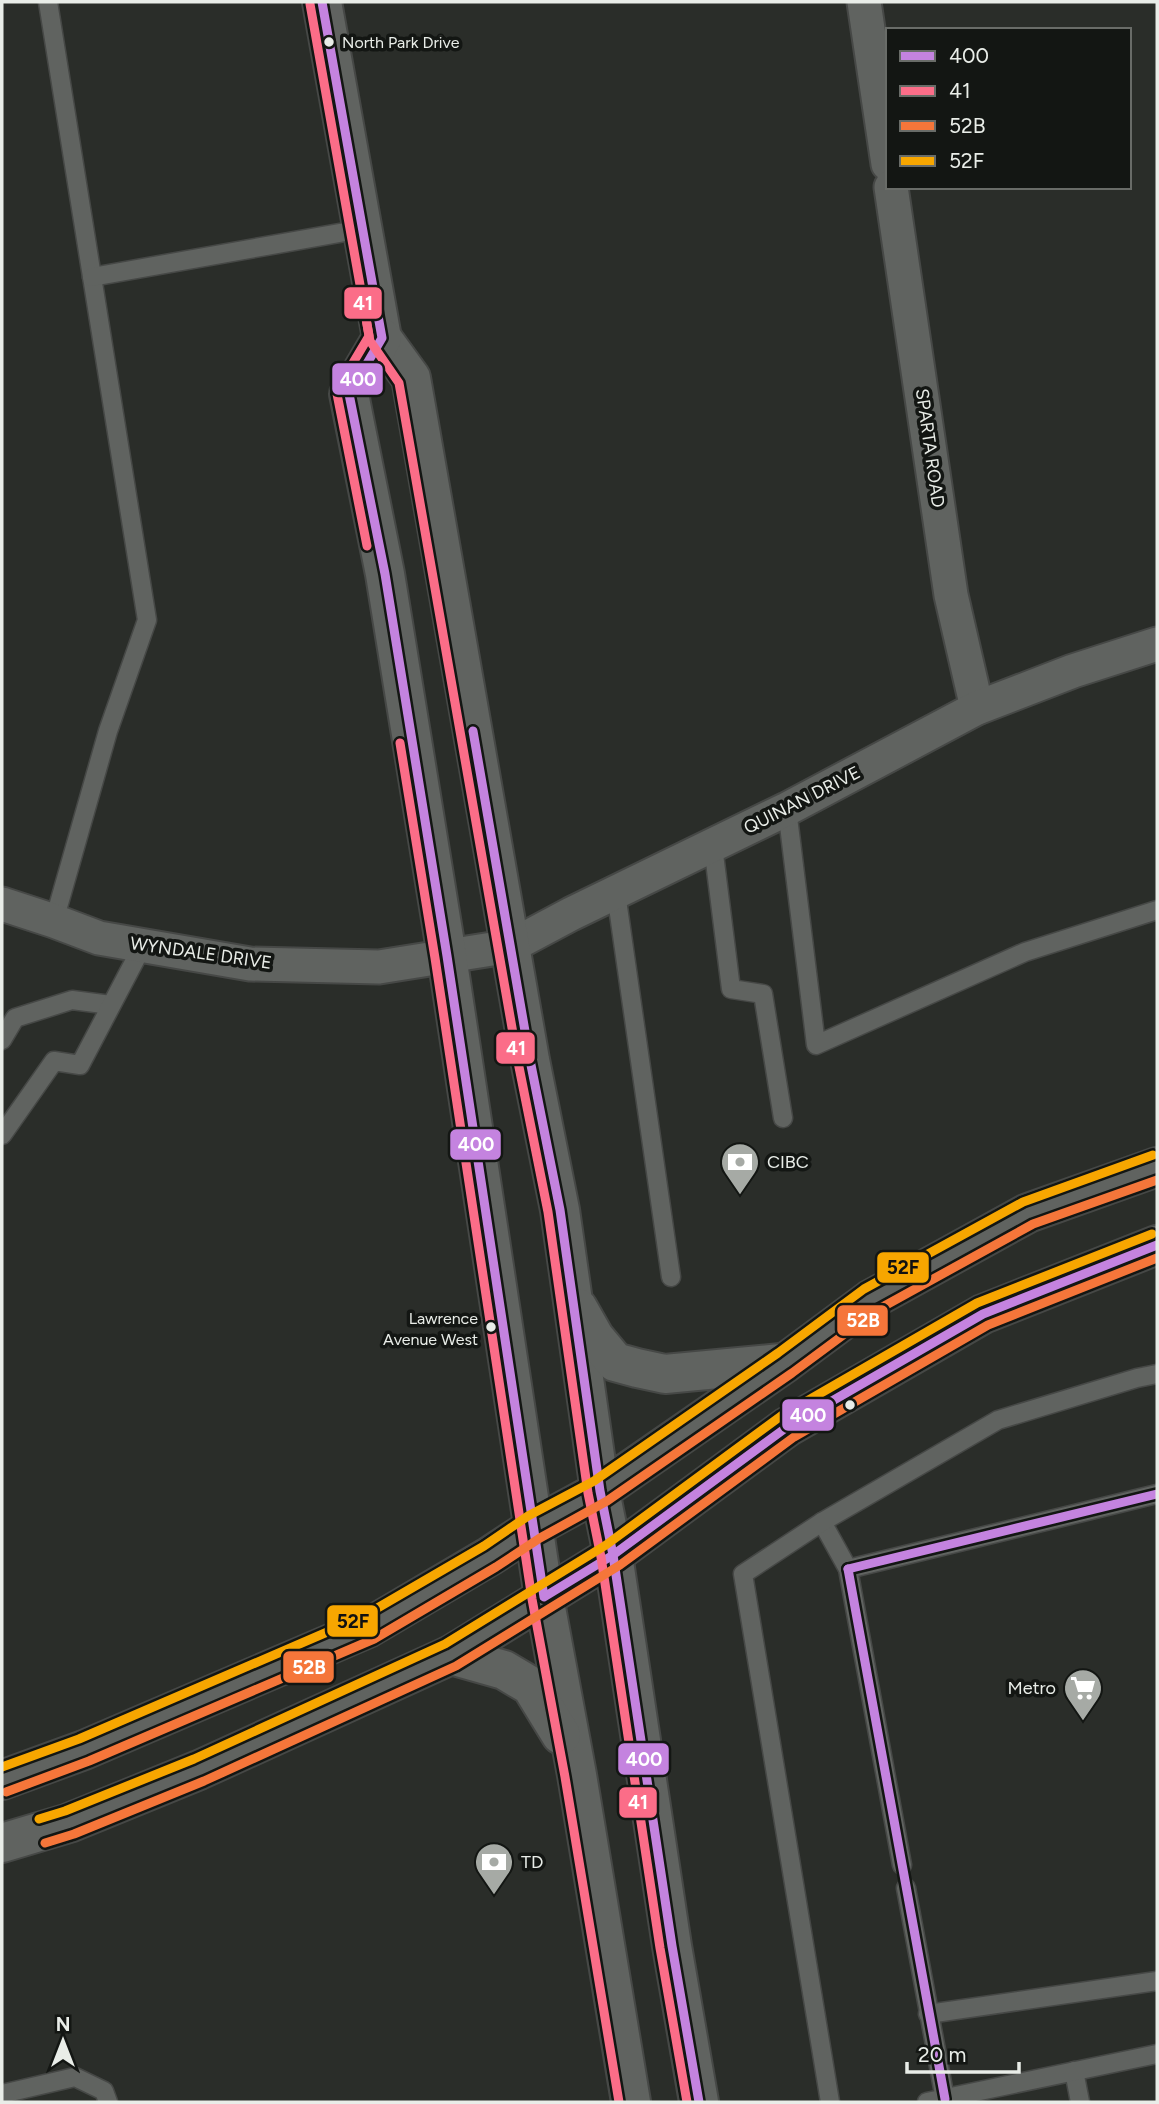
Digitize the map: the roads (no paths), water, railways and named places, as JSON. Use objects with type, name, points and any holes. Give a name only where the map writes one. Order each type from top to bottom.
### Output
[{"type":"main road","points":[[322,2],[382,338],[411,378],[530,1060],[560,1210],[600,1491],[613,1555],[672,1946],[699,2102]]},
{"type":"main road","points":[[382,338],[349,394],[385,574],[447,956],[544,1597],[631,2102]]},
{"type":"main road","points":[[2,1780],[84,1750],[368,1628],[534,1527],[600,1491],[785,1363],[870,1300],[1028,1213],[1157,1167]]},
{"type":"main road","points":[[2,1843],[69,1822],[199,1770],[451,1655],[613,1555],[787,1427],[983,1314],[1157,1245]]},
{"type":"main road","points":[[572,1297],[596,1338],[615,1362],[665,1374],[785,1363]]},
{"type":"main road","points":[[451,1655],[504,1670],[531,1686],[573,1755]]},
{"type":"street","points":[[864,2],[886,150]]},
{"type":"street","name":"SPARTA ROAD","points":[[891,189],[951,595],[977,708]]},
{"type":"street","name":"QUINAN DRIVE","points":[[447,956],[511,946],[787,809],[977,708],[1073,671],[1157,644]]},
{"type":"street","name":"WYNDALE DRIVE","points":[[2,904],[99,938],[250,964],[379,967],[447,956]]},
{"type":"lane","points":[[48,2],[147,620],[108,731],[54,921]]},
{"type":"lane","points":[[92,277],[362,229]]},
{"type":"lane","points":[[787,809],[816,1045],[1025,952],[1157,910]]},
{"type":"lane","points":[[713,846],[731,989],[763,994],[783,1118]]},
{"type":"lane","points":[[616,893],[671,1277]]},
{"type":"lane","points":[[2,1135],[54,1061],[80,1065],[143,945]]},
{"type":"lane","points":[[2,1040],[15,1018],[72,1000],[111,1006]]},
{"type":"lane","points":[[830,2102],[743,1574],[822,1522],[998,1420],[1157,1374]]},
{"type":"lane","points":[[848,1569],[1157,1494]]},
{"type":"lane","points":[[822,1522],[848,1569],[902,1866]]},
{"type":"lane","points":[[906,1888],[928,2014],[936,2101],[1157,2054]]},
{"type":"lane","points":[[928,2014],[1157,1981]]},
{"type":"lane","points":[[1074,2071],[1080,2102]]},
{"type":"lane","points":[[2,2094],[42,2094],[75,2077],[104,2091],[108,2102]]},
{"type":"place","name":"North Park Drive","points":[[329,42]]},
{"type":"place","name":"CIBC","points":[[740,1196]]},
{"type":"place","name":"Lawrence Avenue West","points":[[491,1327]]},
{"type":"place","name":"Metro","points":[[1083,1722]]},
{"type":"place","name":"TD","points":[[494,1896]]}]
